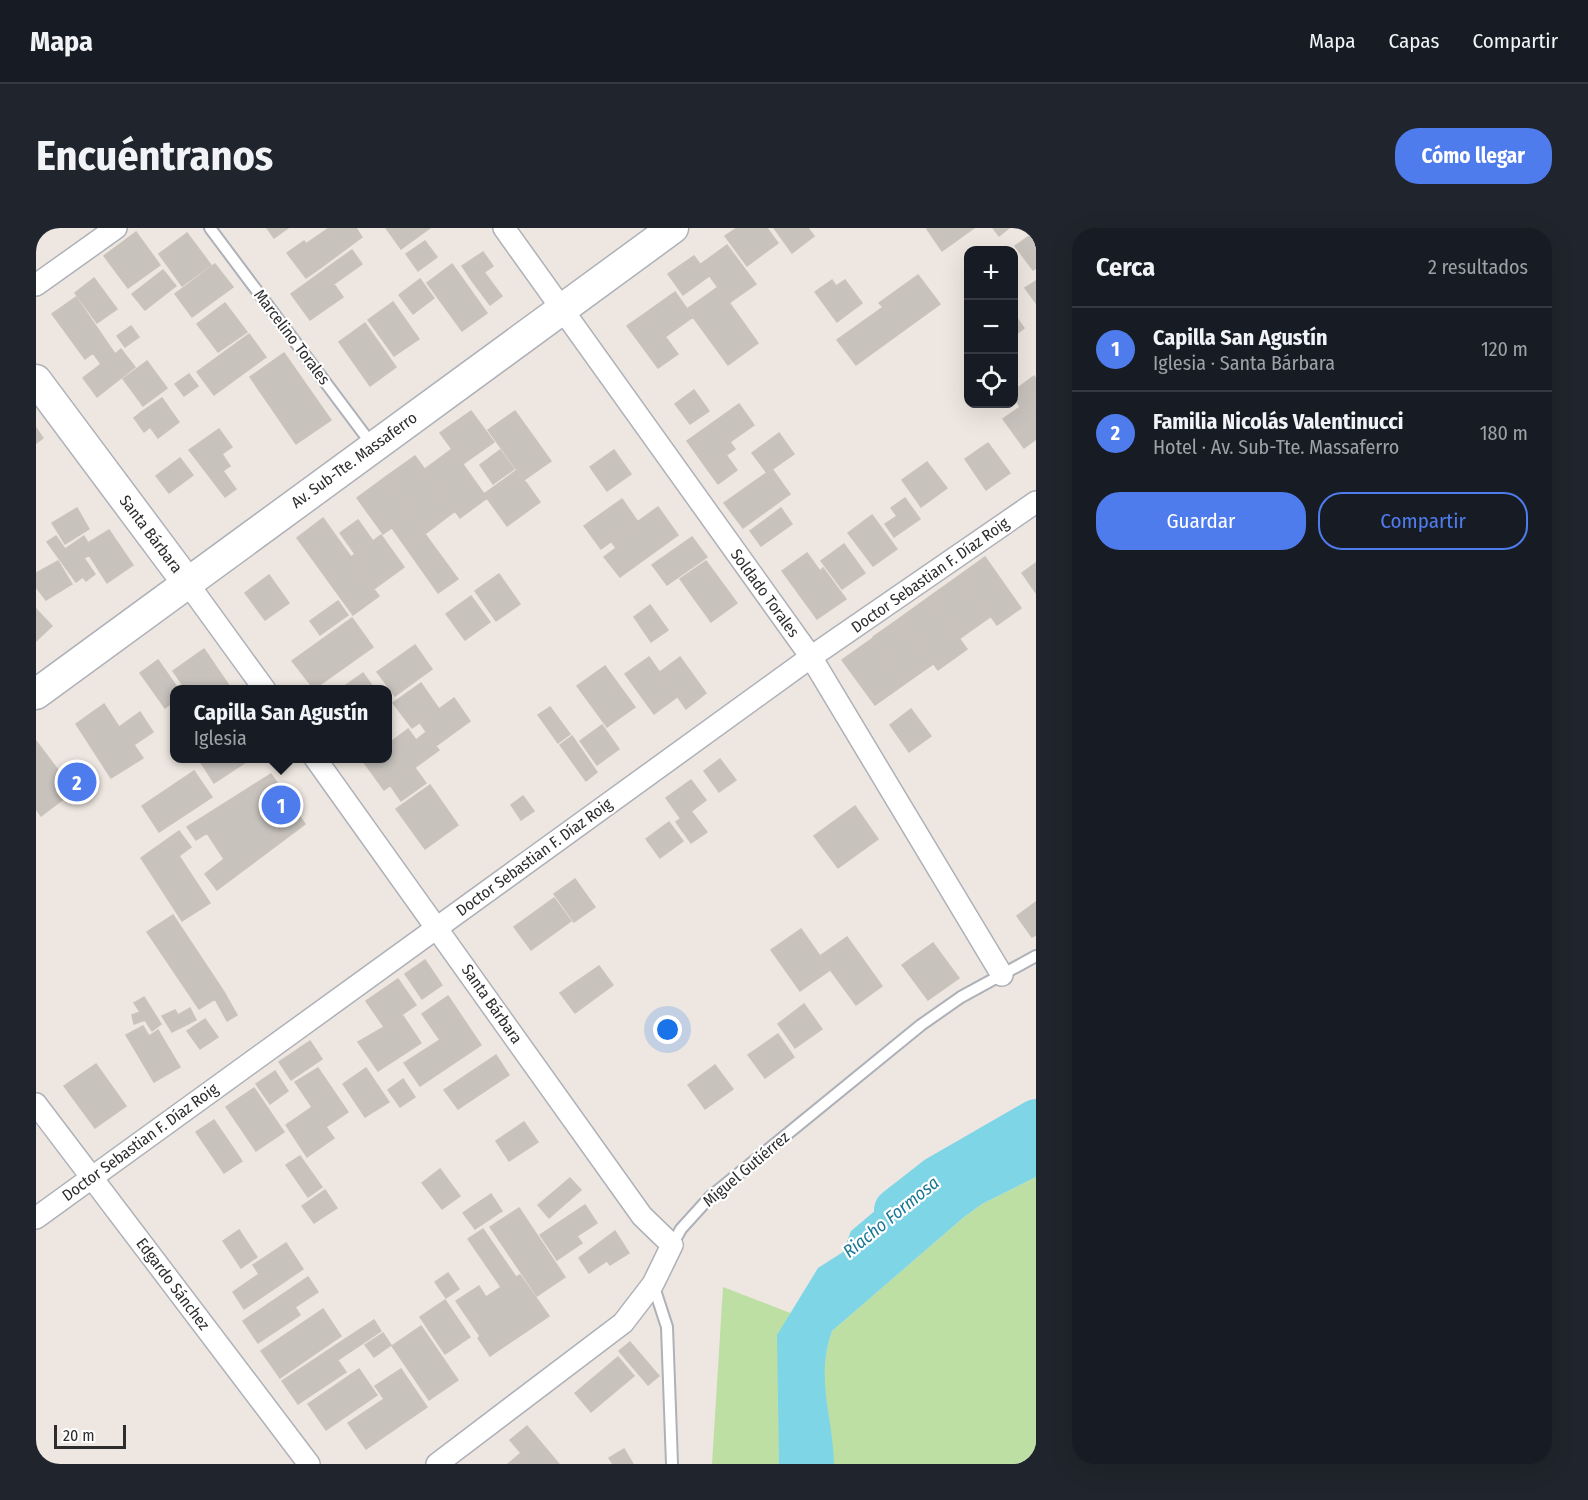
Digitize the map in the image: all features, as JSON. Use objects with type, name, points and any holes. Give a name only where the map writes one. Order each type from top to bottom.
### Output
[{"type":"main road","name":"Av. Sub-Tte. Massaferro","points":[[36,694],[186,581],[374,447],[673,228]]},
{"type":"main road","name":"Santa Bárbara","points":[[36,380],[186,581]]},
{"type":"street","points":[[36,285],[116,228]]},
{"type":"street","name":"Soldado Torales","points":[[504,228],[811,657],[1002,975]]},
{"type":"street","name":"Doctor Sebastian F. Díaz Roig","points":[[36,1218],[811,657],[1036,502]]},
{"type":"street","name":"Santa Bárbara","points":[[186,581],[261,685]]},
{"type":"street","name":"Santa Bárbara","points":[[318,763],[438,927],[642,1216],[672,1245]]},
{"type":"street","name":"Edgardo Sánchez","points":[[36,1104],[309,1464]]},
{"type":"street","name":"Miguel Gutiérrez","points":[[437,1464],[623,1323],[653,1284],[672,1245]]},
{"type":"lane","name":"Marcelino Torales","points":[[210,228],[374,447]]},
{"type":"lane","name":"Miguel Gutiérrez","points":[[672,1245],[681,1229],[710,1197],[921,1025],[961,997],[1036,956]]},
{"type":"lane","points":[[653,1284],[668,1327],[672,1464]]},
{"type":"green space","points":[[1036,1177],[1036,1464],[833,1464],[824,1380],[827,1347],[832,1331],[964,1217],[982,1204]]},
{"type":"green space","points":[[723,1287],[806,1319],[798,1464],[712,1464]]},
{"type":"water","points":[[1036,1117],[1036,1177],[982,1204],[964,1217],[832,1331],[827,1349],[825,1382],[834,1464],[779,1464],[777,1335],[818,1268],[843,1252],[851,1231],[889,1199],[913,1183],[941,1175]]},
{"type":"building","points":[[267,228],[288,228],[274,238]]},
{"type":"building","points":[[329,228],[356,228],[362,237],[323,266],[306,244]]},
{"type":"building","points":[[386,228],[430,228],[401,249]]},
{"type":"building","points":[[737,228],[767,228],[778,243],[747,266],[725,236]]},
{"type":"building","points":[[774,228],[808,228],[814,236],[792,253]]},
{"type":"building","points":[[974,228],[942,251],[927,229]]},
{"type":"building","points":[[993,228],[1009,228],[999,236]]},
{"type":"building","points":[[136,232],[160,265],[128,288],[104,256]]},
{"type":"building","points":[[187,233],[211,265],[182,286],[159,254]]},
{"type":"building","points":[[1032,234],[1036,239],[1036,268],[1033,270],[1018,250],[1018,246],[1015,246]]},
{"type":"building","points":[[304,241],[323,266],[306,278],[287,253]]},
{"type":"building","points":[[425,241],[437,257],[418,271],[406,254]]},
{"type":"building","points":[[727,245],[756,284],[729,303],[701,264]]},
{"type":"building","points":[[352,250],[362,264],[334,284],[324,270]]},
{"type":"building","points":[[483,252],[493,266],[472,281],[462,266]]},
{"type":"building","points":[[694,256],[709,276],[683,295],[668,274]]},
{"type":"building","points":[[215,264],[233,287],[192,317],[175,294]]},
{"type":"building","points":[[452,264],[487,313],[462,331],[427,283]]},
{"type":"building","points":[[163,270],[176,286],[145,310],[132,294]]},
{"type":"building","points":[[324,270],[343,297],[310,320],[291,294]]},
{"type":"building","points":[[484,272],[502,296],[490,305],[472,281]]},
{"type":"building","points":[[918,275],[940,304],[856,365],[837,340],[883,307],[879,303]]},
{"type":"building","points":[[94,278],[117,309],[97,323],[75,293]]},
{"type":"building","points":[[420,279],[434,298],[413,314],[399,295]]},
{"type":"building","points":[[832,280],[836,286],[845,280],[862,303],[837,322],[815,292]]},
{"type":"building","points":[[1036,281],[1036,303],[1025,288]]},
{"type":"building","points":[[718,287],[758,343],[728,365],[687,309]]},
{"type":"building","points":[[675,292],[693,317],[665,337],[647,312]]},
{"type":"building","points":[[76,297],[115,354],[121,349],[135,367],[97,397],[83,378],[101,364],[93,353],[85,359],[52,314]]},
{"type":"building","points":[[393,302],[419,339],[394,356],[368,320]]},
{"type":"building","points":[[225,303],[247,332],[218,352],[197,324]]},
{"type":"building","points":[[647,312],[678,354],[658,368],[627,326]]},
{"type":"building","points":[[1018,320],[1024,328],[1018,333]]},
{"type":"building","points":[[365,323],[396,367],[370,386],[339,342]]},
{"type":"building","points":[[131,326],[139,337],[125,347],[117,336]]},
{"type":"building","points":[[249,334],[266,357],[214,395],[197,372]]},
{"type":"building","points":[[284,353],[331,420],[296,444],[250,377]]},
{"type":"building","points":[[147,361],[167,388],[143,406],[123,379]]},
{"type":"building","points":[[189,374],[198,386],[184,396],[175,384]]},
{"type":"building","points":[[1034,376],[1036,379],[1036,428],[1018,404],[1018,388]]},
{"type":"building","points":[[694,390],[709,411],[690,424],[675,404]]},
{"type":"building","points":[[162,398],[179,422],[158,438],[140,413]]},
{"type":"building","points":[[739,404],[754,425],[730,442],[735,449],[707,469],[687,441]]},
{"type":"building","points":[[1020,407],[1036,428],[1036,439],[1024,448],[1003,419]]},
{"type":"building","points":[[471,411],[494,442],[463,464],[440,433]]},
{"type":"building","points":[[515,411],[551,461],[524,480],[488,430]]},
{"type":"building","points":[[140,413],[150,427],[144,432],[134,418]]},
{"type":"building","points":[[36,428],[43,438],[36,443]]},
{"type":"building","points":[[219,429],[232,447],[222,454],[230,466],[223,471],[236,489],[225,497],[189,450]]},
{"type":"building","points":[[779,433],[794,454],[767,473],[752,453]]},
{"type":"building","points":[[988,443],[1010,473],[986,490],[965,459]]},
{"type":"building","points":[[452,449],[487,498],[460,518],[425,469]]},
{"type":"building","points":[[500,450],[514,469],[493,484],[480,465]]},
{"type":"building","points":[[614,450],[631,474],[607,491],[590,467]]},
{"type":"building","points":[[726,455],[737,470],[718,484],[707,469]]},
{"type":"building","points":[[415,456],[455,511],[425,534],[384,478]]},
{"type":"building","points":[[180,458],[193,475],[169,493],[156,476]]},
{"type":"building","points":[[927,462],[947,488],[921,507],[902,480]]},
{"type":"building","points":[[772,469],[790,494],[743,528],[724,503]]},
{"type":"building","points":[[517,470],[540,502],[507,526],[484,494]]},
{"type":"building","points":[[384,478],[411,515],[383,534],[357,498]]},
{"type":"building","points":[[905,498],[920,519],[894,537],[885,524],[897,516],[891,508]]},
{"type":"building","points":[[622,499],[638,522],[601,549],[584,526]]},
{"type":"building","points":[[658,507],[678,535],[620,577],[604,557],[616,548],[611,541]]},
{"type":"building","points":[[77,508],[89,529],[65,544],[52,523]]},
{"type":"building","points":[[781,508],[792,524],[761,546],[750,531]]},
{"type":"building","points":[[411,515],[458,579],[438,593],[392,528]]},
{"type":"building","points":[[872,515],[897,549],[873,566],[848,533]]},
{"type":"building","points":[[323,518],[379,596],[353,615],[297,538]]},
{"type":"building","points":[[358,520],[373,541],[355,554],[340,533]]},
{"type":"building","points":[[109,530],[133,565],[107,583],[89,555],[84,558],[95,574],[86,581],[83,577],[76,582],[47,542],[56,536],[65,549],[84,536],[88,543]]},
{"type":"building","points":[[381,535],[404,567],[374,589],[351,557]]},
{"type":"building","points":[[692,537],[707,557],[667,585],[652,565]]},
{"type":"building","points":[[844,544],[865,573],[842,589],[821,561]]},
{"type":"building","points":[[807,553],[820,571],[823,568],[846,599],[817,619],[782,571]]},
{"type":"building","points":[[985,557],[1021,608],[997,625],[960,575]]},
{"type":"building","points":[[58,561],[72,584],[46,600],[36,587],[36,573]]},
{"type":"building","points":[[706,561],[737,603],[711,622],[680,579]]},
{"type":"building","points":[[1036,563],[1036,593],[1022,573]]},
{"type":"building","points":[[499,574],[520,604],[496,621],[475,591]]},
{"type":"building","points":[[269,575],[289,603],[265,620],[245,593]]},
{"type":"building","points":[[960,575],[990,617],[959,639],[929,597]]},
{"type":"building","points":[[471,596],[490,622],[465,640],[446,614]]},
{"type":"building","points":[[929,597],[967,649],[938,670],[900,618]]},
{"type":"building","points":[[338,601],[348,615],[320,635],[310,621]]},
{"type":"building","points":[[650,605],[668,630],[651,642],[634,617]]},
{"type":"building","points":[[36,609],[52,626],[36,641]]},
{"type":"building","points":[[352,618],[373,647],[320,685],[311,685],[292,661]]},
{"type":"building","points":[[900,618],[933,664],[906,683],[873,637]]},
{"type":"building","points":[[873,638],[906,683],[875,705],[842,660]]},
{"type":"building","points":[[415,645],[432,669],[395,696],[392,692],[392,685],[387,685],[377,672]]},
{"type":"building","points":[[204,649],[229,685],[183,685],[173,671]]},
{"type":"building","points":[[649,657],[677,697],[654,714],[625,674]]},
{"type":"building","points":[[680,657],[706,693],[686,709],[660,672]]},
{"type":"building","points":[[158,660],[176,685],[170,685],[170,704],[165,708],[140,673]]},
{"type":"building","points":[[605,666],[635,707],[607,727],[577,686]]},
{"type":"building","points":[[363,673],[371,685],[346,685]]},
{"type":"building","points":[[421,683],[439,709],[412,728],[393,703]]},
{"type":"building","points":[[454,698],[470,721],[436,746],[420,723]]},
{"type":"building","points":[[104,704],[119,727],[140,712],[153,732],[134,745],[143,758],[111,778],[76,724]]},
{"type":"building","points":[[550,707],[570,734],[558,743],[538,715]]},
{"type":"building","points":[[911,709],[931,736],[909,752],[890,725]]},
{"type":"building","points":[[602,725],[619,749],[597,765],[580,741]]},
{"type":"building","points":[[408,729],[416,740],[426,732],[439,750],[384,790],[364,763],[392,763],[392,741]]},
{"type":"building","points":[[572,736],[597,772],[586,781],[560,745]]},
{"type":"building","points":[[36,741],[74,791],[41,816],[36,809]]},
{"type":"building","points":[[720,759],[736,780],[719,792],[704,771]]},
{"type":"building","points":[[201,763],[244,763],[214,783]]},
{"type":"building","points":[[415,768],[426,783],[401,801],[390,785]]},
{"type":"building","points":[[194,771],[212,797],[159,832],[142,806]]},
{"type":"building","points":[[271,774],[305,824],[217,890],[205,874],[224,859],[207,833],[196,840],[187,827]]},
{"type":"building","points":[[691,780],[706,800],[681,819],[666,798]]},
{"type":"building","points":[[430,785],[458,825],[425,849],[396,809]]},
{"type":"building","points":[[523,796],[534,811],[521,820],[511,805]]},
{"type":"building","points":[[855,806],[878,839],[838,868],[814,836]]},
{"type":"building","points":[[691,811],[707,832],[691,843],[676,822]]},
{"type":"building","points":[[669,822],[683,841],[660,858],[646,839]]},
{"type":"building","points":[[179,831],[191,847],[179,856],[210,903],[182,921],[141,858]]},
{"type":"building","points":[[575,879],[595,907],[574,922],[554,894]]},
{"type":"building","points":[[554,898],[571,921],[531,950],[514,927]]},
{"type":"building","points":[[1036,902],[1036,935],[1032,937],[1017,916]]},
{"type":"building","points":[[173,915],[237,1015],[227,1021],[215,999],[199,1009],[147,932]]},
{"type":"building","points":[[801,929],[830,970],[800,991],[771,950]]},
{"type":"building","points":[[847,937],[882,986],[856,1005],[820,956]]},
{"type":"building","points":[[933,943],[959,978],[928,1000],[902,965]]},
{"type":"building","points":[[425,960],[442,985],[422,999],[405,974]]},
{"type":"building","points":[[599,966],[613,985],[575,1013],[560,993]]},
{"type":"building","points":[[398,979],[416,1005],[384,1027],[366,1001]]},
{"type":"building","points":[[448,996],[481,1045],[420,1086],[404,1063],[440,1040],[422,1014]]},
{"type":"building","points":[[144,997],[161,1024],[152,1031],[145,1020],[134,1024],[132,1015],[140,1012],[134,1003]]},
{"type":"building","points":[[804,1004],[822,1029],[795,1048],[778,1024]]},
{"type":"building","points":[[190,1008],[196,1020],[172,1032],[162,1016],[175,1010],[178,1015]]},
{"type":"building","points":[[403,1016],[421,1043],[378,1071],[358,1042]]},
{"type":"building","points":[[205,1019],[218,1037],[200,1049],[187,1031]]},
{"type":"building","points":[[143,1026],[149,1036],[158,1030],[180,1067],[154,1082],[126,1035]]},
{"type":"building","points":[[778,1034],[794,1057],[765,1078],[748,1055]]},
{"type":"building","points":[[310,1041],[322,1059],[291,1080],[279,1062]]},
{"type":"building","points":[[496,1055],[509,1075],[458,1109],[444,1090]]},
{"type":"building","points":[[96,1064],[126,1106],[95,1128],[64,1086]]},
{"type":"building","points":[[715,1065],[733,1089],[705,1109],[688,1085]]},
{"type":"building","points":[[318,1068],[348,1112],[326,1127],[334,1138],[307,1157],[286,1125],[312,1107],[295,1082]]},
{"type":"building","points":[[366,1068],[389,1102],[365,1117],[343,1084]]},
{"type":"building","points":[[275,1071],[288,1091],[270,1104],[256,1084]]},
{"type":"building","points":[[403,1079],[415,1097],[400,1107],[388,1090]]},
{"type":"building","points":[[254,1088],[284,1132],[256,1151],[226,1107]]},
{"type":"building","points":[[214,1120],[242,1161],[224,1173],[196,1132]]},
{"type":"building","points":[[524,1122],[538,1142],[509,1161],[496,1141]]},
{"type":"building","points":[[300,1156],[322,1187],[308,1197],[286,1165]]},
{"type":"building","points":[[440,1169],[460,1196],[442,1209],[422,1183]]},
{"type":"building","points":[[570,1178],[581,1190],[549,1218],[538,1205]]},
{"type":"building","points":[[325,1190],[337,1208],[314,1223],[302,1206]]},
{"type":"building","points":[[491,1194],[502,1211],[475,1229],[463,1213]]},
{"type":"building","points":[[585,1205],[597,1223],[577,1236],[582,1243],[557,1260],[540,1235]]},
{"type":"building","points":[[519,1208],[565,1277],[537,1296],[490,1227]]},
{"type":"building","points":[[483,1229],[516,1277],[520,1275],[549,1316],[490,1356],[478,1338],[480,1336],[456,1301],[479,1286],[486,1297],[501,1287],[468,1239]]},
{"type":"building","points":[[239,1230],[257,1257],[241,1268],[223,1241]]},
{"type":"building","points":[[615,1231],[629,1253],[610,1265],[607,1261],[589,1273],[579,1258]]},
{"type":"building","points":[[286,1243],[303,1269],[244,1309],[233,1292],[259,1274],[253,1265]]},
{"type":"building","points":[[448,1273],[459,1289],[446,1298],[435,1282]]},
{"type":"building","points":[[308,1277],[318,1292],[295,1307],[300,1315],[258,1343],[243,1321]]},
{"type":"building","points":[[445,1300],[470,1337],[445,1354],[420,1317]]},
{"type":"building","points":[[323,1309],[341,1336],[280,1378],[261,1351]]},
{"type":"building","points":[[374,1320],[381,1331],[338,1360],[330,1349]]},
{"type":"building","points":[[421,1326],[458,1380],[429,1400],[392,1346]]},
{"type":"building","points":[[383,1333],[391,1345],[374,1357],[365,1345]]},
{"type":"building","points":[[630,1342],[659,1376],[648,1385],[619,1351]]},
{"type":"building","points":[[330,1349],[346,1372],[298,1404],[282,1381]]},
{"type":"building","points":[[618,1357],[634,1376],[591,1412],[575,1393]]},
{"type":"building","points":[[359,1369],[377,1395],[326,1430],[308,1404]]},
{"type":"building","points":[[401,1369],[427,1407],[366,1449],[348,1423],[384,1399],[375,1386]]},
{"type":"building","points":[[527,1426],[559,1464],[508,1464],[521,1453],[510,1440]]},
{"type":"building","points":[[624,1449],[633,1464],[613,1464],[609,1458]]},
{"type":"waterway","name":"Riacho Formosa","points":[[896,1210],[937,1178],[1036,1121]]},
{"type":"place","name":"Familia Nicolás Valentinucci","points":[[77,782]]},
{"type":"place","name":"Capilla San Agustín","points":[[281,805]]}]
